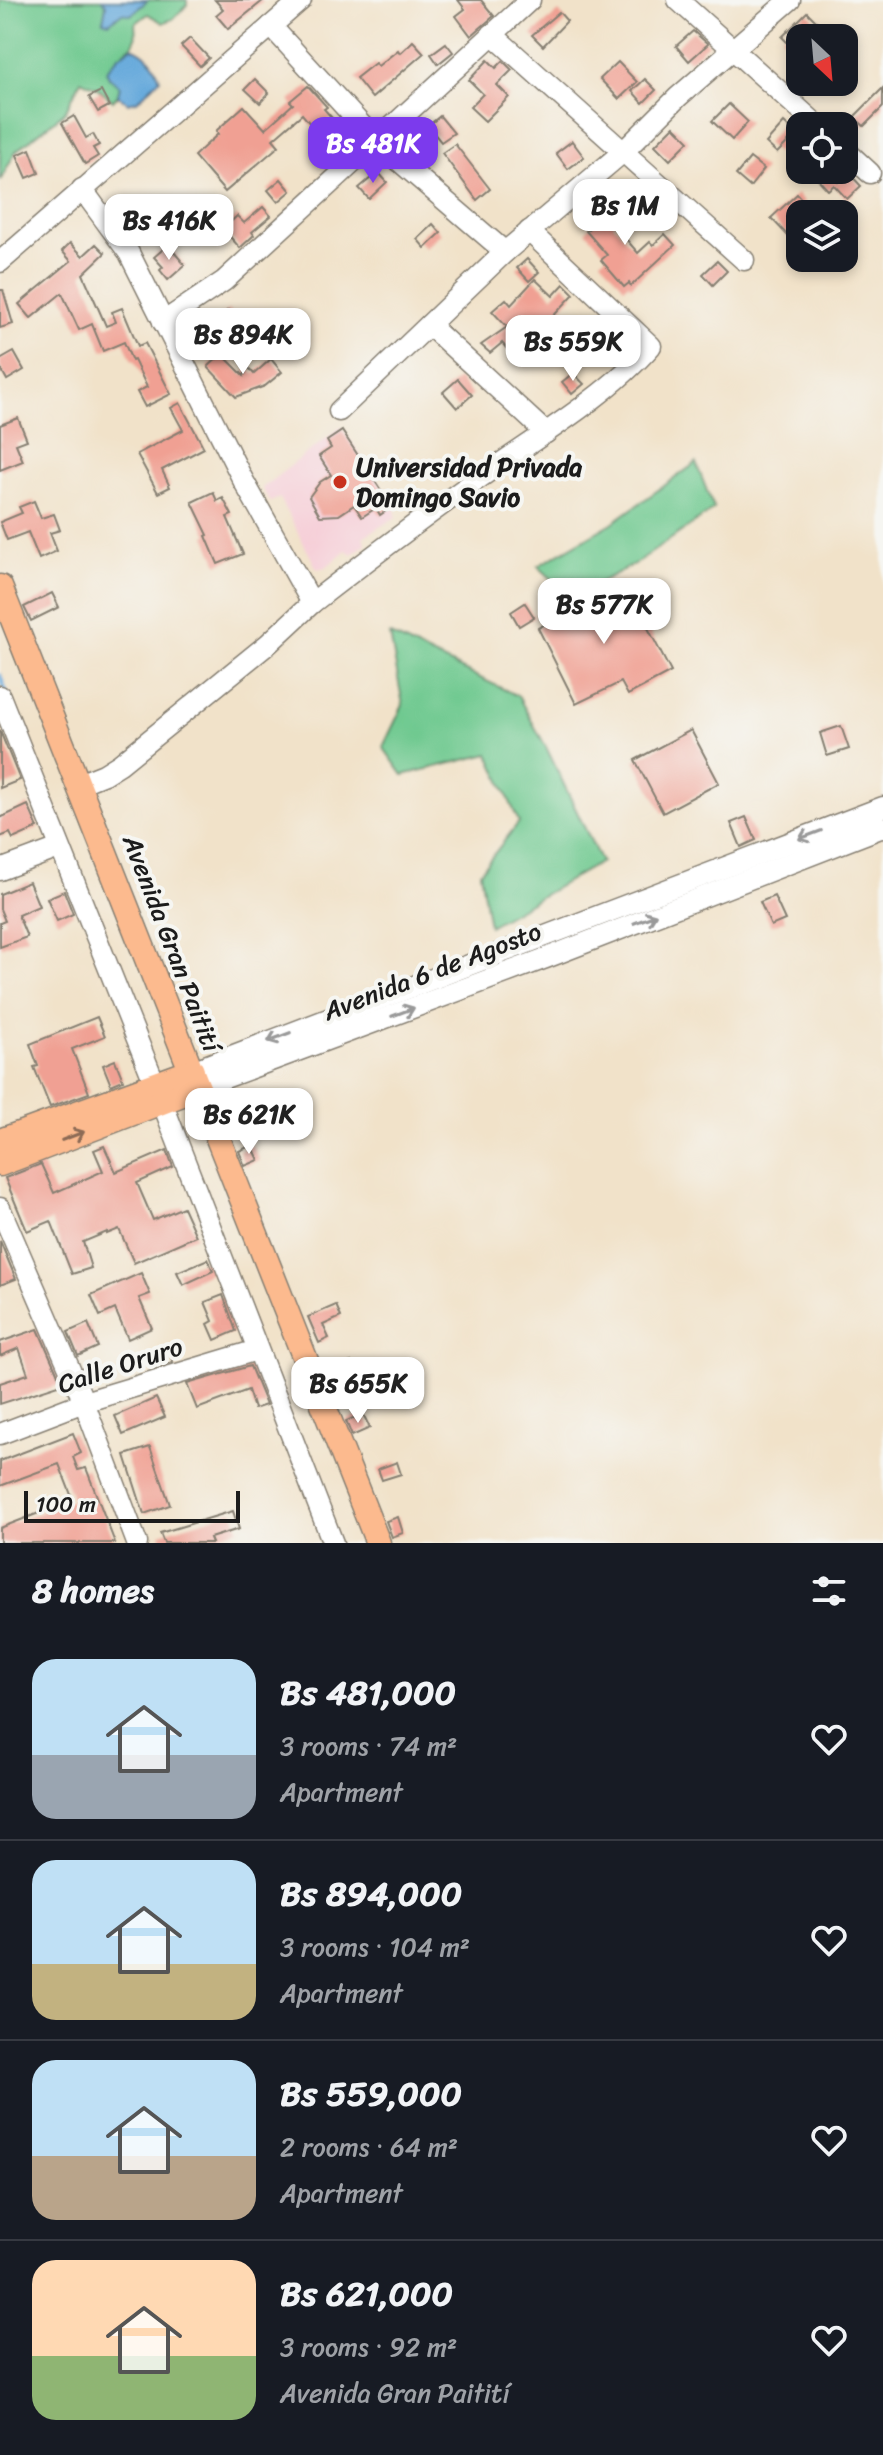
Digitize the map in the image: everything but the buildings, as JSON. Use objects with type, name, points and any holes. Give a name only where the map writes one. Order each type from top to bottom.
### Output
[{"type":"main road","name":"Avenida Gran Paitití","points":[[2,597],[79,784],[378,1543]]},
{"type":"main road","name":"Avenida 6 de Agosto","points":[[0,1164],[195,1079]]},
{"type":"main road","name":"Avenida 6 de Agosto","points":[[0,1141],[158,1093]]},
{"type":"street","points":[[0,262],[301,0]]},
{"type":"street","points":[[163,322],[224,281],[530,0]]},
{"type":"street","points":[[678,0],[802,112]]},
{"type":"street","points":[[339,411],[505,252],[623,152],[678,97],[790,0]]},
{"type":"street","points":[[271,26],[377,142],[505,252]]},
{"type":"street","points":[[492,34],[744,260]]},
{"type":"street","points":[[858,162],[870,173]]},
{"type":"street","points":[[82,189],[129,253],[243,480],[312,603]]},
{"type":"street","points":[[79,784],[120,764],[268,644],[312,603],[415,523],[546,433],[635,365],[651,346],[529,231]]},
{"type":"street","points":[[429,325],[546,433]]},
{"type":"street","points":[[0,696],[333,1543]]},
{"type":"street","name":"Avenida 6 de Agosto","points":[[762,864],[883,807]]},
{"type":"street","name":"Avenida 6 de Agosto","points":[[195,1079],[762,864],[883,827]]},
{"type":"street","points":[[0,870],[59,848]]},
{"type":"street","points":[[0,1208],[84,1402],[137,1543]]},
{"type":"street","name":"Calle Oruro","points":[[0,1434],[84,1402],[257,1350]]},
{"type":"shaded area","points":[[341,427],[395,505],[396,517],[363,537],[366,544],[352,554],[346,550],[326,567],[317,569],[280,498],[270,502],[262,488]]},
{"type":"green space","points":[[0,0],[187,0],[187,5],[173,19],[163,23],[148,14],[135,24],[134,42],[118,58],[109,77],[120,86],[113,101],[81,80],[65,112],[16,151],[0,181]]},
{"type":"green space","points":[[696,463],[714,509],[635,564],[571,597],[538,566],[612,523]]},
{"type":"green space","points":[[390,635],[518,696],[601,862],[489,926],[480,872],[519,822],[489,754],[403,775],[383,747],[403,705]]},
{"type":"water","points":[[102,0],[148,0],[131,15],[122,13],[109,23],[103,21],[106,5]]},
{"type":"water","points":[[132,47],[150,60],[160,79],[137,101],[128,103],[118,95],[120,86],[106,71]]},
{"type":"waterway","points":[[0,675],[6,691]]},
{"type":"place","name":"Universidad Privada Domingo Savio","points":[[340,482]]}]
